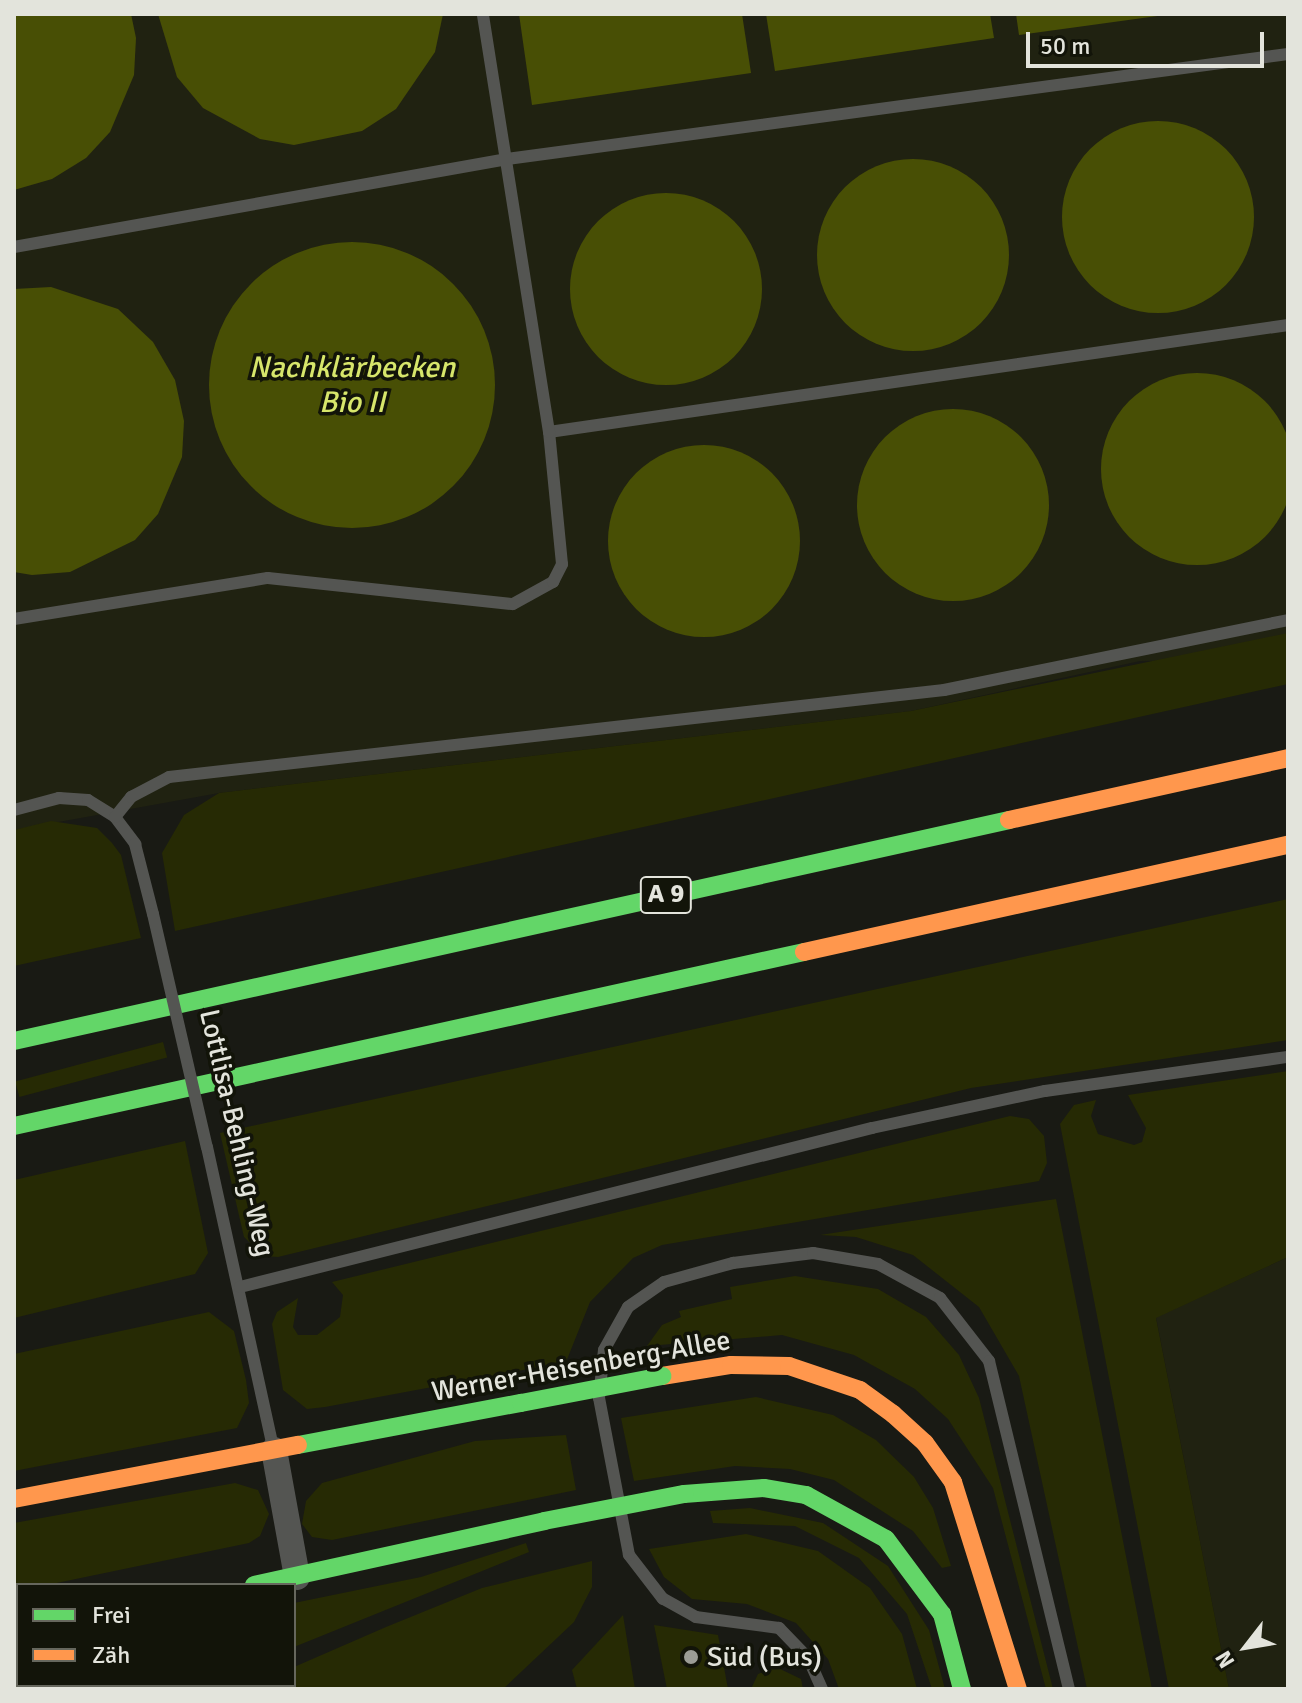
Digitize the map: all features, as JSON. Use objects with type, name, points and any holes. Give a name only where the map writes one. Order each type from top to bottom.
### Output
[{"type":"main road","name":"A 9","points":[[14,1041],[1288,758]]},
{"type":"main road","points":[[14,1126],[1288,845]]},
{"type":"main road","name":"Werner-Heisenberg-Allee","points":[[14,1499],[662,1376],[731,1365],[789,1366],[860,1390],[925,1443],[953,1482],[1018,1689]]},
{"type":"main road","points":[[265,1583],[544,1521],[684,1494],[764,1488],[806,1495],[886,1539],[942,1614],[962,1689]]},
{"type":"street","name":"Lottlisa-Behling-Weg","points":[[274,1450],[297,1577]]},
{"type":"lane","points":[[14,619],[268,578],[513,604],[534,597],[553,582],[562,564],[549,432],[483,14]]},
{"type":"lane","points":[[14,247],[507,159],[1288,54]]},
{"type":"lane","points":[[549,432],[1288,325]]},
{"type":"lane","points":[[14,810],[59,798],[88,800],[115,817],[131,797],[169,777],[944,690],[1288,620]]},
{"type":"lane","name":"Lottlisa-Behling-Weg","points":[[115,817],[135,844],[153,914],[240,1287],[274,1450]]},
{"type":"lane","points":[[240,1287],[887,1124],[1045,1091],[1288,1057]]},
{"type":"lane","points":[[822,1689],[808,1658],[779,1628],[696,1617],[663,1599],[629,1555],[599,1398],[604,1350],[628,1307],[664,1282],[733,1263],[813,1253],[878,1264],[911,1278],[948,1306],[989,1361],[1069,1689]]},
{"type":"shaded area","points":[[14,14],[1288,14],[1288,659],[1140,661],[911,711],[219,793],[14,830]]},
{"type":"shaded area","points":[[1288,633],[1288,684],[175,931],[162,853],[184,815],[219,793],[911,711]]},
{"type":"shaded area","points":[[51,821],[97,828],[112,843],[121,855],[141,938],[14,966],[14,830]]},
{"type":"shaded area","points":[[1288,899],[1288,1040],[971,1088],[278,1257],[264,1256],[244,1237],[220,1133]]},
{"type":"shaded area","points":[[163,1042],[167,1057],[19,1097],[15,1082]]},
{"type":"shaded area","points":[[1288,1071],[1288,1257],[1156,1318],[1229,1689],[1169,1689],[1060,1124],[1074,1105],[1096,1100],[1091,1116],[1098,1134],[1134,1145],[1142,1142],[1146,1128],[1128,1095]]},
{"type":"shaded area","points":[[1010,1116],[1029,1119],[1044,1136],[1047,1163],[1039,1181],[662,1245],[633,1258],[590,1302],[566,1362],[307,1409],[283,1390],[272,1324],[277,1312],[298,1298],[293,1327],[298,1335],[317,1335],[340,1317],[343,1295],[332,1282]]},
{"type":"shaded area","points":[[185,1141],[208,1253],[195,1274],[14,1318],[14,1180]]},
{"type":"shaded area","points":[[1056,1199],[1152,1689],[1087,1689],[1019,1376],[979,1307],[913,1255],[856,1237],[820,1235]]},
{"type":"shaded area","points":[[1288,1257],[1288,1689],[1229,1689],[1156,1317]]},
{"type":"shaded area","points":[[795,1276],[878,1289],[926,1317],[959,1355],[979,1398],[1053,1689],[1046,1689],[993,1488],[948,1419],[915,1389],[854,1355],[782,1335],[647,1346],[662,1325],[681,1317],[679,1311],[732,1299],[730,1287]]},
{"type":"shaded area","points":[[209,1312],[234,1331],[246,1380],[249,1403],[237,1428],[14,1471],[14,1354]]},
{"type":"shaded area","points":[[756,1397],[833,1415],[876,1440],[914,1477],[933,1508],[951,1566],[942,1568],[913,1531],[834,1480],[790,1469],[735,1466],[634,1481],[621,1418]]},
{"type":"shaded area","points":[[566,1435],[576,1490],[332,1540],[312,1537],[302,1524],[306,1501],[322,1483],[475,1441]]},
{"type":"shaded area","points":[[235,1483],[258,1490],[269,1514],[260,1536],[249,1543],[57,1583],[16,1583],[14,1599],[14,1523]]},
{"type":"shaded area","points":[[750,1508],[823,1523],[888,1566],[929,1630],[945,1689],[932,1689],[907,1614],[859,1558],[795,1526],[713,1523],[710,1511]]},
{"type":"shaded area","points":[[746,1534],[818,1551],[870,1588],[902,1634],[917,1689],[839,1689],[828,1659],[796,1623],[747,1604],[692,1599],[664,1577],[649,1549]]},
{"type":"shaded area","points":[[526,1543],[529,1552],[296,1646],[296,1603],[421,1577]]},
{"type":"shaded area","points":[[592,1561],[592,1587],[574,1622],[503,1689],[216,1689],[296,1687],[296,1666],[482,1588]]},
{"type":"shaded area","points":[[623,1615],[635,1689],[577,1689],[572,1670]]},
{"type":"shaded area","points":[[654,1625],[718,1635],[728,1689],[667,1689]]},
{"type":"shaded area","points":[[14,1653],[16,1687],[82,1687],[14,1689]]},
{"type":"shaded area","points":[[776,1667],[801,1679],[803,1689],[751,1689],[758,1674]]},
{"type":"water","points":[[14,14],[131,14],[136,38],[134,75],[110,132],[86,158],[52,179],[14,190]]},
{"type":"water","points":[[158,14],[443,14],[435,52],[396,109],[362,131],[294,145],[260,139],[203,108],[177,77]]},
{"type":"water","points":[[519,14],[742,14],[751,73],[532,105]]},
{"type":"water","points":[[766,14],[990,14],[994,38],[775,71]]},
{"type":"water","points":[[1016,14],[1172,14],[1019,35]]},
{"type":"water","points":[[1158,121],[1177,122],[1195,128],[1226,149],[1247,180],[1253,198],[1253,236],[1247,254],[1226,285],[1195,306],[1177,312],[1158,313],[1139,312],[1121,306],[1090,285],[1069,254],[1063,236],[1062,217],[1063,198],[1069,180],[1090,149],[1121,128],[1139,122]]},
{"type":"water","points":[[913,159],[932,160],[950,166],[981,187],[1002,218],[1008,236],[1008,274],[1002,292],[981,323],[950,344],[932,350],[913,351],[894,350],[876,344],[845,323],[824,292],[818,274],[817,255],[818,236],[824,218],[845,187],[876,166],[894,160]]},
{"type":"water","points":[[666,193],[685,194],[703,200],[734,221],[755,252],[761,270],[761,308],[755,326],[734,357],[703,378],[685,384],[666,385],[647,384],[629,378],[598,357],[577,326],[571,308],[570,289],[571,270],[577,252],[598,221],[629,200],[647,194]]},
{"type":"water","name":"Nachklärbecken Bio II","points":[[338,242],[366,242],[420,258],[443,274],[463,294],[485,330],[493,357],[493,413],[479,453],[463,476],[443,496],[420,512],[394,522],[366,528],[338,528],[284,512],[261,496],[241,476],[225,453],[215,427],[209,399],[209,371],[225,317],[241,294],[261,274],[284,258],[310,248]]},
{"type":"water","name":"Nachklärbecken Bio II","points":[[51,287],[118,309],[153,342],[175,380],[184,421],[182,457],[158,514],[135,540],[70,572],[32,575],[14,572],[14,289]]},
{"type":"water","points":[[1197,373],[1234,380],[1265,401],[1286,432],[1293,469],[1286,506],[1265,537],[1234,558],[1197,565],[1160,558],[1129,537],[1108,506],[1101,469],[1108,432],[1129,401],[1160,380]]},
{"type":"water","points":[[953,409],[972,410],[990,416],[1021,437],[1042,468],[1048,486],[1048,524],[1042,542],[1021,573],[990,594],[972,600],[953,601],[934,600],[916,594],[885,573],[864,542],[858,524],[857,505],[858,486],[864,468],[885,437],[916,416],[934,410]]},
{"type":"water","points":[[704,445],[723,446],[741,452],[772,473],[793,504],[799,522],[799,560],[793,578],[772,609],[741,630],[723,636],[704,637],[685,636],[667,630],[636,609],[615,578],[609,560],[608,541],[609,522],[615,504],[636,473],[667,452],[685,446]]},
{"type":"traffic: fast","points":[[14,1041],[1009,820]]},
{"type":"traffic: fast","points":[[14,1126],[804,952]]},
{"type":"traffic: fast","points":[[521,1403],[662,1376]]},
{"type":"traffic: fast","points":[[298,1445],[521,1403]]},
{"type":"traffic: fast","points":[[684,1494],[764,1488],[806,1495],[886,1539],[942,1614],[962,1689]]},
{"type":"traffic: fast","points":[[544,1521],[684,1494]]},
{"type":"traffic: fast","points":[[263,1583],[544,1521]]},
{"type":"traffic: slow","points":[[1009,820],[1288,758]]},
{"type":"traffic: slow","points":[[804,952],[1288,845]]},
{"type":"traffic: slow","points":[[662,1376],[731,1365],[789,1366],[860,1390],[893,1414],[925,1443],[953,1482],[1018,1689]]},
{"type":"traffic: slow","points":[[14,1499],[298,1445]]},
{"type":"place","name":"Süd (Bus)","points":[[691,1657]]}]
